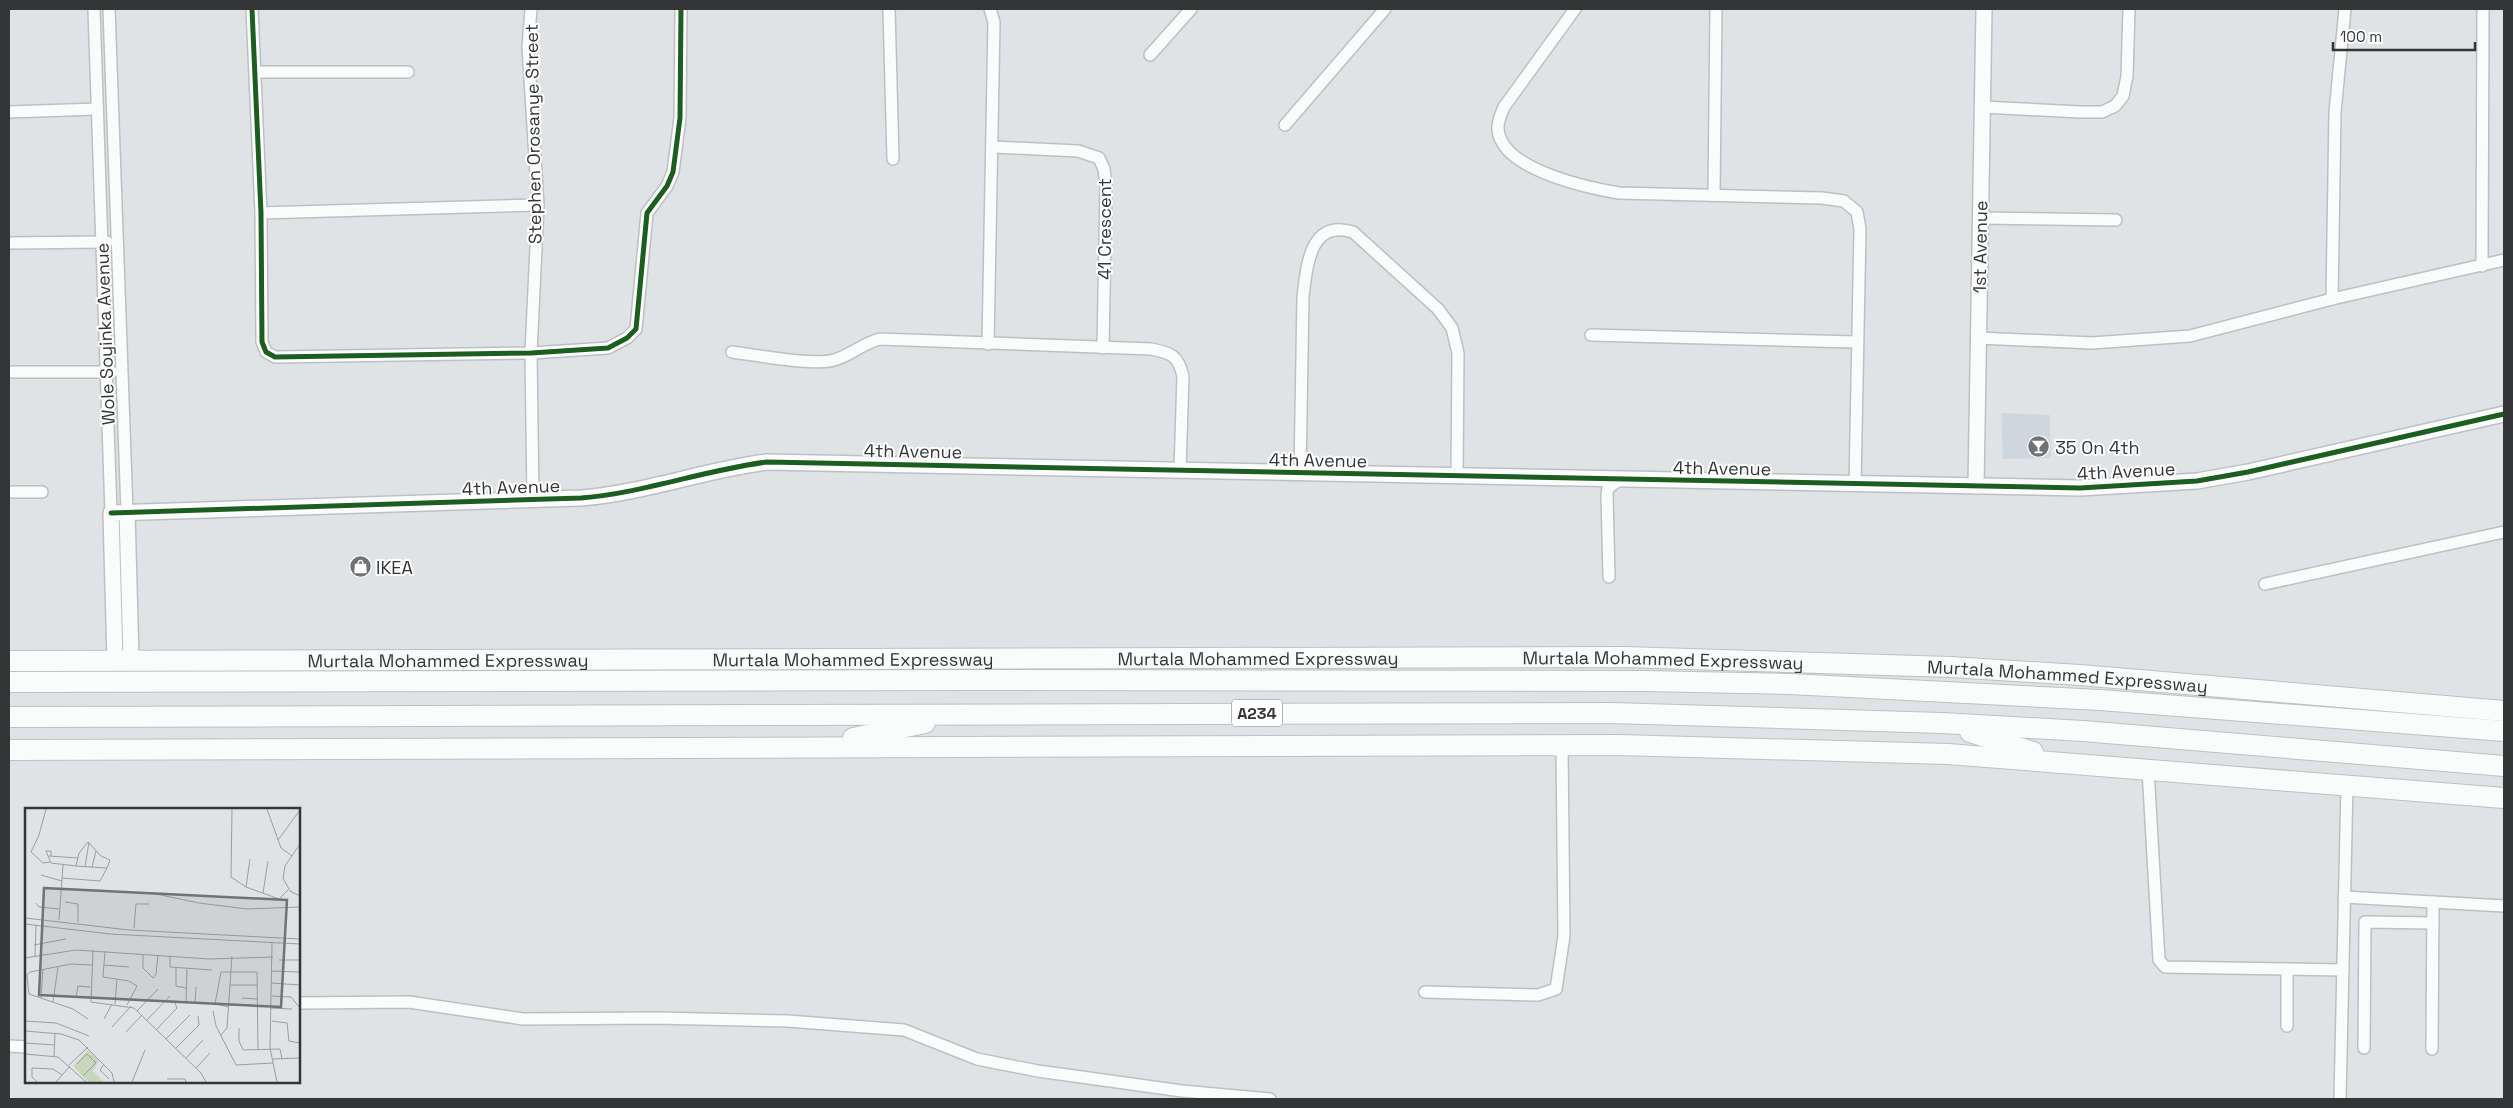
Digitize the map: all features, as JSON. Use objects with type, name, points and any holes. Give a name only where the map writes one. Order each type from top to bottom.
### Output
[{"type":"highway","name":"Murtala Mohammed Expressway","points":[[9,661],[817,657],[1624,657],[1809,661],[2080,675],[2504,710]]},
{"type":"highway","points":[[817,657],[964,680]]},
{"type":"highway","name":"Murtala Mohammed Expressway","points":[[9,682],[1645,681],[1945,691],[2275,712],[2504,731]]},
{"type":"highway","points":[[2275,712],[2411,702]]},
{"type":"highway","name":"A234","points":[[9,717],[1612,713],[1942,723],[2083,732],[2504,766]]},
{"type":"highway","points":[[809,747],[969,714]]},
{"type":"highway","points":[[1942,723],[2064,762]]},
{"type":"highway","points":[[9,750],[1562,745],[1857,750],[2064,762],[2504,798]]},
{"type":"street","name":"Wole Soyinka Avenue","points":[[94,9],[111,513],[123,659]]},
{"type":"street","name":"Wole Soyinka Avenue","points":[[109,9],[127,512],[123,659]]},
{"type":"street","points":[[252,9],[261,213],[262,342],[266,352],[274,357],[531,353],[608,348],[627,338],[636,329],[647,213],[667,186],[673,172],[680,118],[681,9]]},
{"type":"street","name":"Stephen Orosanye Street","points":[[531,9],[528,47],[538,205],[531,353],[534,499]]},
{"type":"street","points":[[889,9],[893,159]]},
{"type":"street","points":[[988,344],[994,22],[990,9]]},
{"type":"street","points":[[1150,55],[1191,9]]},
{"type":"street","points":[[1285,125],[1385,9]]},
{"type":"street","points":[[1575,9],[1504,107],[1498,120],[1500,140],[1524,162],[1554,178],[1588,188],[1619,193],[1822,198],[1844,202],[1857,212],[1860,229],[1856,342],[1855,484]]},
{"type":"street","points":[[1714,195],[1716,9]]},
{"type":"street","name":"1st Avenue","points":[[1976,486],[1984,9]]},
{"type":"street","points":[[1983,108],[2102,112],[2115,106],[2123,96],[2127,76],[2129,9]]},
{"type":"street","points":[[2332,299],[2335,112],[2345,9]]},
{"type":"street","points":[[2482,266],[2483,9]]},
{"type":"street","points":[[256,72],[408,72]]},
{"type":"street","points":[[9,112],[97,109]]},
{"type":"street","name":"41 Crescent","points":[[993,148],[1078,151],[1099,158],[1104,169],[1106,186],[1103,348]]},
{"type":"street","points":[[261,213],[538,205]]},
{"type":"street","points":[[1980,218],[2116,220]]},
{"type":"street","points":[[1300,473],[1303,296],[1306,271],[1311,252],[1318,240],[1328,231],[1340,228],[1353,232],[1438,309],[1452,328],[1458,353],[1457,477]]},
{"type":"street","points":[[9,243],[117,242]]},
{"type":"street","points":[[1978,338],[2092,343],[2190,336],[2332,299],[2504,260]]},
{"type":"street","points":[[1590,336],[1856,342]]},
{"type":"street","points":[[732,352],[823,362],[838,359],[869,342],[880,339],[1151,349],[1168,352],[1180,362],[1183,376],[1180,470]]},
{"type":"street","points":[[9,372],[121,371]]},
{"type":"street","name":"4th Avenue","points":[[111,513],[616,495],[692,478],[726,467],[767,462],[2080,488],[2197,481],[2248,472],[2504,414]]},
{"type":"street","points":[[1609,577],[1607,494],[1608,488],[1619,480]]},
{"type":"street","points":[[9,492],[42,492]]},
{"type":"street","points":[[2265,584],[2504,532]]},
{"type":"street","points":[[1425,992],[1538,995],[1556,989],[1564,936],[1562,745]]},
{"type":"street","points":[[2148,769],[2159,960],[2164,967],[2343,970]]},
{"type":"street","points":[[2340,1099],[2347,785]]},
{"type":"street","points":[[2344,897],[2504,906]]},
{"type":"street","points":[[2432,1049],[2433,902]]},
{"type":"street","points":[[2364,1048],[2365,922],[2433,923]]},
{"type":"street","points":[[2287,969],[2287,1026]]},
{"type":"street","points":[[300,1002],[409,1002],[523,1019],[657,1018],[788,1021],[904,1030],[977,1059],[1114,1082],[1270,1099]]},
{"type":"street","points":[[9,1046],[25,1046]]},
{"type":"shaded area","name":"35 On 4th","points":[[2001,413],[2050,415],[2051,458],[2003,459]]},
{"type":"cycle path","points":[[252,9],[261,213],[262,342],[266,352],[275,357],[531,353],[608,348],[627,338],[636,329],[647,213],[667,186],[673,172],[680,118],[681,9]]},
{"type":"cycle path","points":[[111,513],[581,498],[651,487],[720,470],[767,462],[2080,488],[2197,481],[2248,472],[2504,414]]},
{"type":"place","name":"35 On 4th","points":[[2039,447]]},
{"type":"place","name":"IKEA","points":[[360,567]]}]
